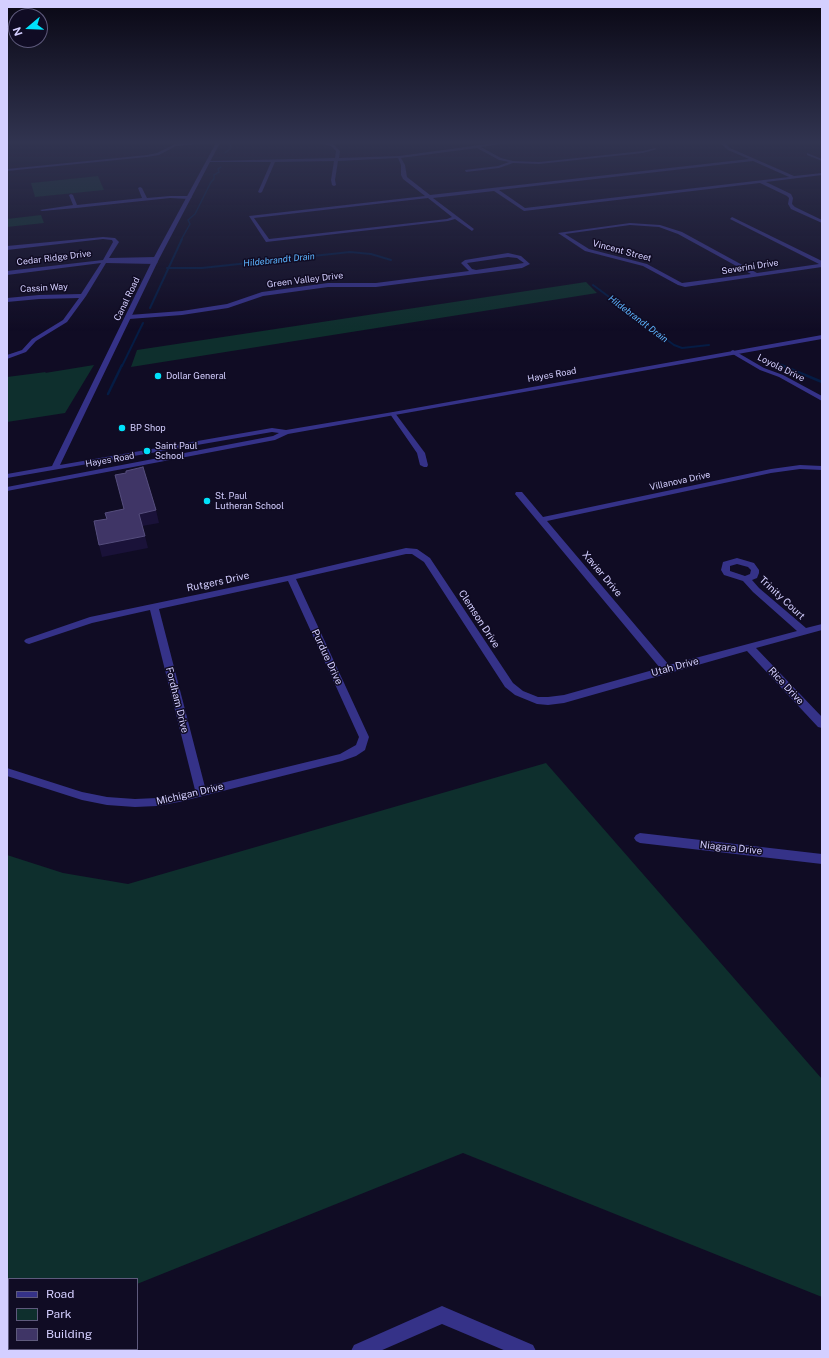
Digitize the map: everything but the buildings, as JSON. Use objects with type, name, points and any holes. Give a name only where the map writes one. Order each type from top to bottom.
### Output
[{"type":"street","points":[[42,210],[99,204]]},
{"type":"street","name":"Canal Road","points":[[55,467],[155,261],[185,204]]},
{"type":"street","points":[[364,204],[251,217],[268,241],[448,220],[455,217]]},
{"type":"street","points":[[439,204],[472,230]]},
{"type":"street","points":[[516,204],[524,210],[570,204]]},
{"type":"street","points":[[790,204],[793,208],[822,222]]},
{"type":"street","points":[[732,218],[822,264]]},
{"type":"street","name":"Vincent Street","points":[[680,284],[645,265],[587,250],[560,233],[624,225],[642,224],[660,226],[680,233],[756,275]]},
{"type":"street","points":[[7,248],[103,238],[114,240],[116,243],[83,296],[62,323],[34,340],[24,351],[7,358]]},
{"type":"street","name":"Green Valley Drive","points":[[129,315],[163,315],[228,306],[262,294],[340,284],[376,285],[522,266],[527,263],[519,257],[512,255],[467,261],[464,263],[470,270],[475,272]]},
{"type":"street","name":"Cedar Ridge Drive","points":[[7,273],[104,261],[109,263],[155,261]]},
{"type":"street","name":"Severini Drive","points":[[680,284],[693,285],[822,264]]},
{"type":"street","name":"Cassin Way","points":[[7,300],[44,296],[83,296]]},
{"type":"street","name":"Hayes Road","points":[[7,476],[272,430],[286,432],[393,414],[822,337]]},
{"type":"street","name":"Loyola Drive","points":[[733,352],[762,370],[782,376],[822,399]]},
{"type":"street","points":[[393,414],[421,453],[424,465]]},
{"type":"street","name":"Hayes Road","points":[[7,489],[275,438],[286,432]]},
{"type":"street","points":[[140,464],[145,458],[146,451]]},
{"type":"street","name":"Villanova Drive","points":[[542,520],[778,470],[800,467],[822,468]]},
{"type":"street","name":"Xavier Drive","points":[[519,494],[666,669]]},
{"type":"street","name":"Rutgers Drive","points":[[29,641],[90,620],[154,608],[406,551],[414,551]]},
{"type":"street","name":"Clemson Drive","points":[[414,551],[427,560],[509,684],[519,694],[528,698]]},
{"type":"street","name":"Purdue Drive","points":[[291,578],[364,737]]},
{"type":"street","name":"Trinity Court","points":[[746,579],[756,590],[804,632]]},
{"type":"street","name":"Fordham Drive","points":[[154,608],[201,792]]},
{"type":"street","name":"Utah Drive","points":[[528,698],[548,702],[564,699],[666,669],[822,627]]},
{"type":"street","name":"Rice Drive","points":[[749,647],[822,724]]},
{"type":"street","name":"Michigan Drive","points":[[7,772],[82,796],[107,801],[135,803],[157,802],[342,757],[361,747],[364,737]]},
{"type":"street","name":"Niagara Drive","points":[[640,838],[822,859]]},
{"type":"street","points":[[360,1351],[442,1315],[527,1351]]},
{"type":"green space","points":[[41,215],[44,223],[7,227],[7,219]]},
{"type":"green space","points":[[586,282],[597,293],[131,367],[137,350]]},
{"type":"green space","points":[[94,365],[65,413],[7,422],[7,377],[46,372],[45,373]]},
{"type":"green space","points":[[546,763],[822,1079],[822,1297],[463,1153],[138,1284],[138,1278],[8,1278],[7,1336],[7,855],[63,873],[128,884]]},
{"type":"waterway","points":[[181,240],[190,224],[188,220],[195,214],[200,204]]},
{"type":"waterway","points":[[169,268],[182,239]]},
{"type":"waterway","name":"Hildebrandt Drain","points":[[169,268],[202,268],[350,252],[371,254],[391,260]]},
{"type":"waterway","points":[[150,308],[169,268]]},
{"type":"waterway","name":"Hildebrandt Drain","points":[[593,285],[674,345],[682,348],[709,345]]},
{"type":"waterway","points":[[122,366],[143,323]]},
{"type":"waterway","name":"Hildebrandt Drain","points":[[773,362],[783,366]]},
{"type":"waterway","points":[[108,394],[122,365]]},
{"type":"waterway","name":"Hildebrandt Drain","points":[[781,365],[822,382]]},
{"type":"place","name":"Dollar General","points":[[158,376]]},
{"type":"place","name":"BP Shop","points":[[122,428]]},
{"type":"place","name":"Saint Paul School","points":[[147,451]]},
{"type":"place","name":"St. Paul Lutheran School","points":[[207,501]]}]
